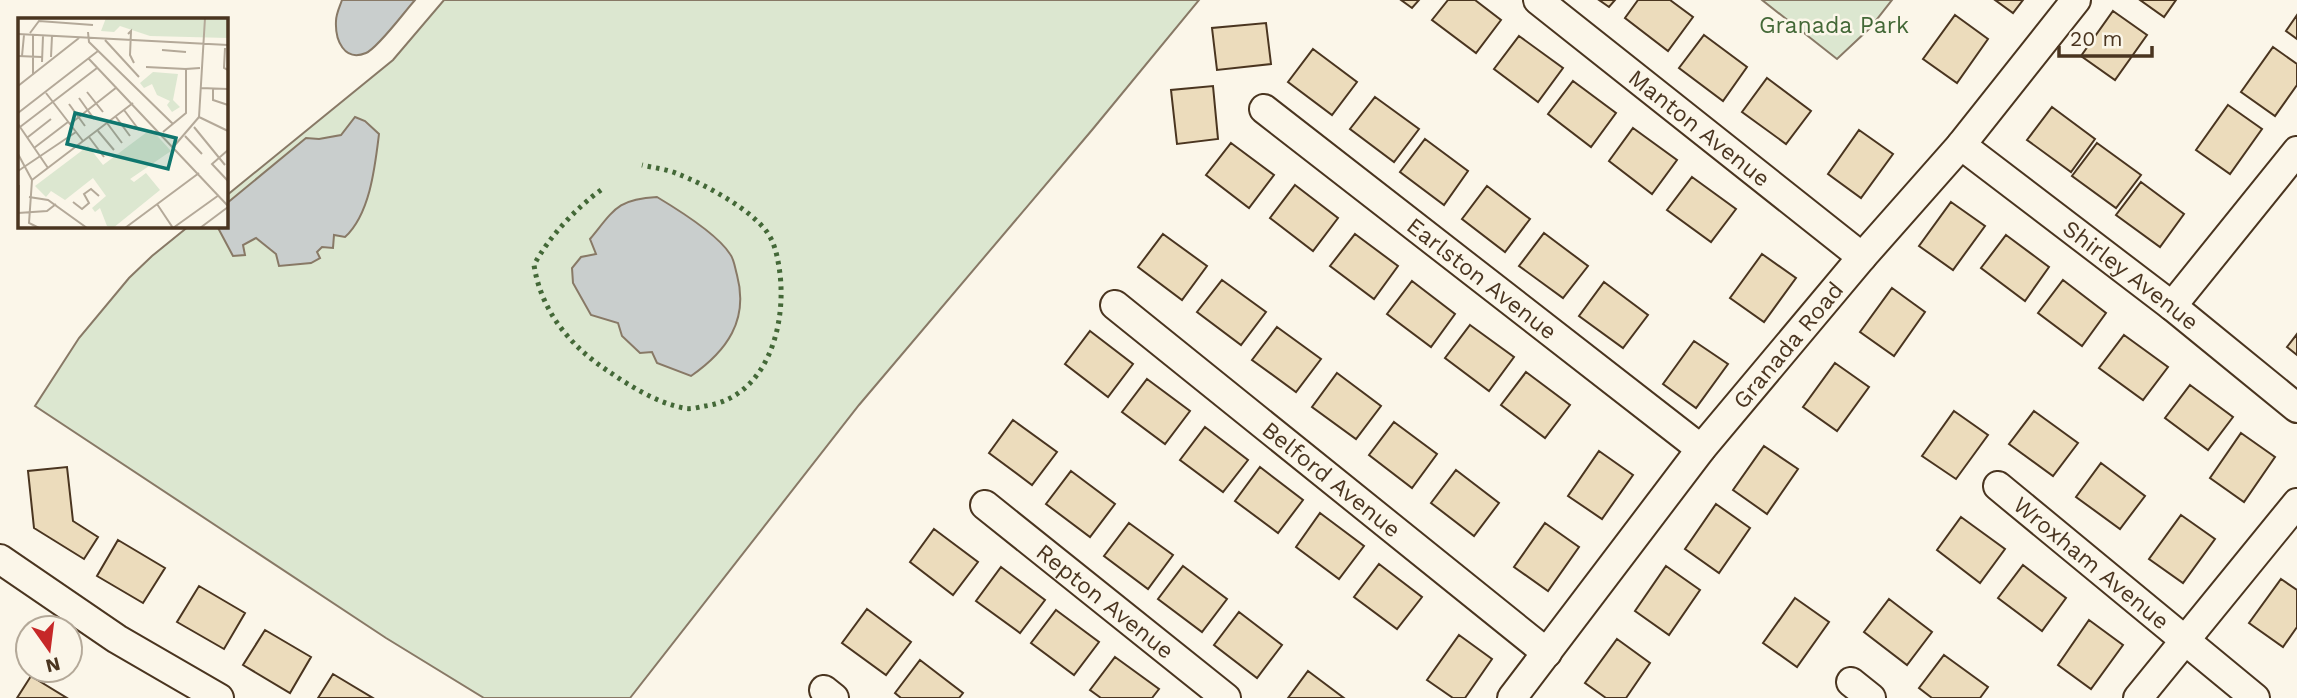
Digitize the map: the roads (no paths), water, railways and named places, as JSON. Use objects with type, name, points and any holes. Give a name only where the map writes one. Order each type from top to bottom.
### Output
[{"type":"street","name":"Manton Avenue","points":[[1538,0],[1862,257]]},
{"type":"street","name":"Granada Road","points":[[1512,698],[1701,449],[1862,257],[1961,145],[2076,0]]},
{"type":"street","name":"Earlston Avenue","points":[[1264,110],[1701,449]]},
{"type":"street","name":"Shirley Avenue","points":[[1961,145],[2172,306],[2297,408]]},
{"type":"street","points":[[2172,306],[2297,151]]},
{"type":"street","name":"Belford Avenue","points":[[1115,305],[1547,653]]},
{"type":"street","name":"Wroxham Avenue","points":[[1998,485],[2255,698]]},
{"type":"street","points":[[2138,698],[2297,503]]},
{"type":"street","name":"Repton Avenue","points":[[985,505],[1226,698]]},
{"type":"street","points":[[0,559],[117,639],[219,698]]},
{"type":"park label","name":"Granada Park","points":[[1834,25]]}]
